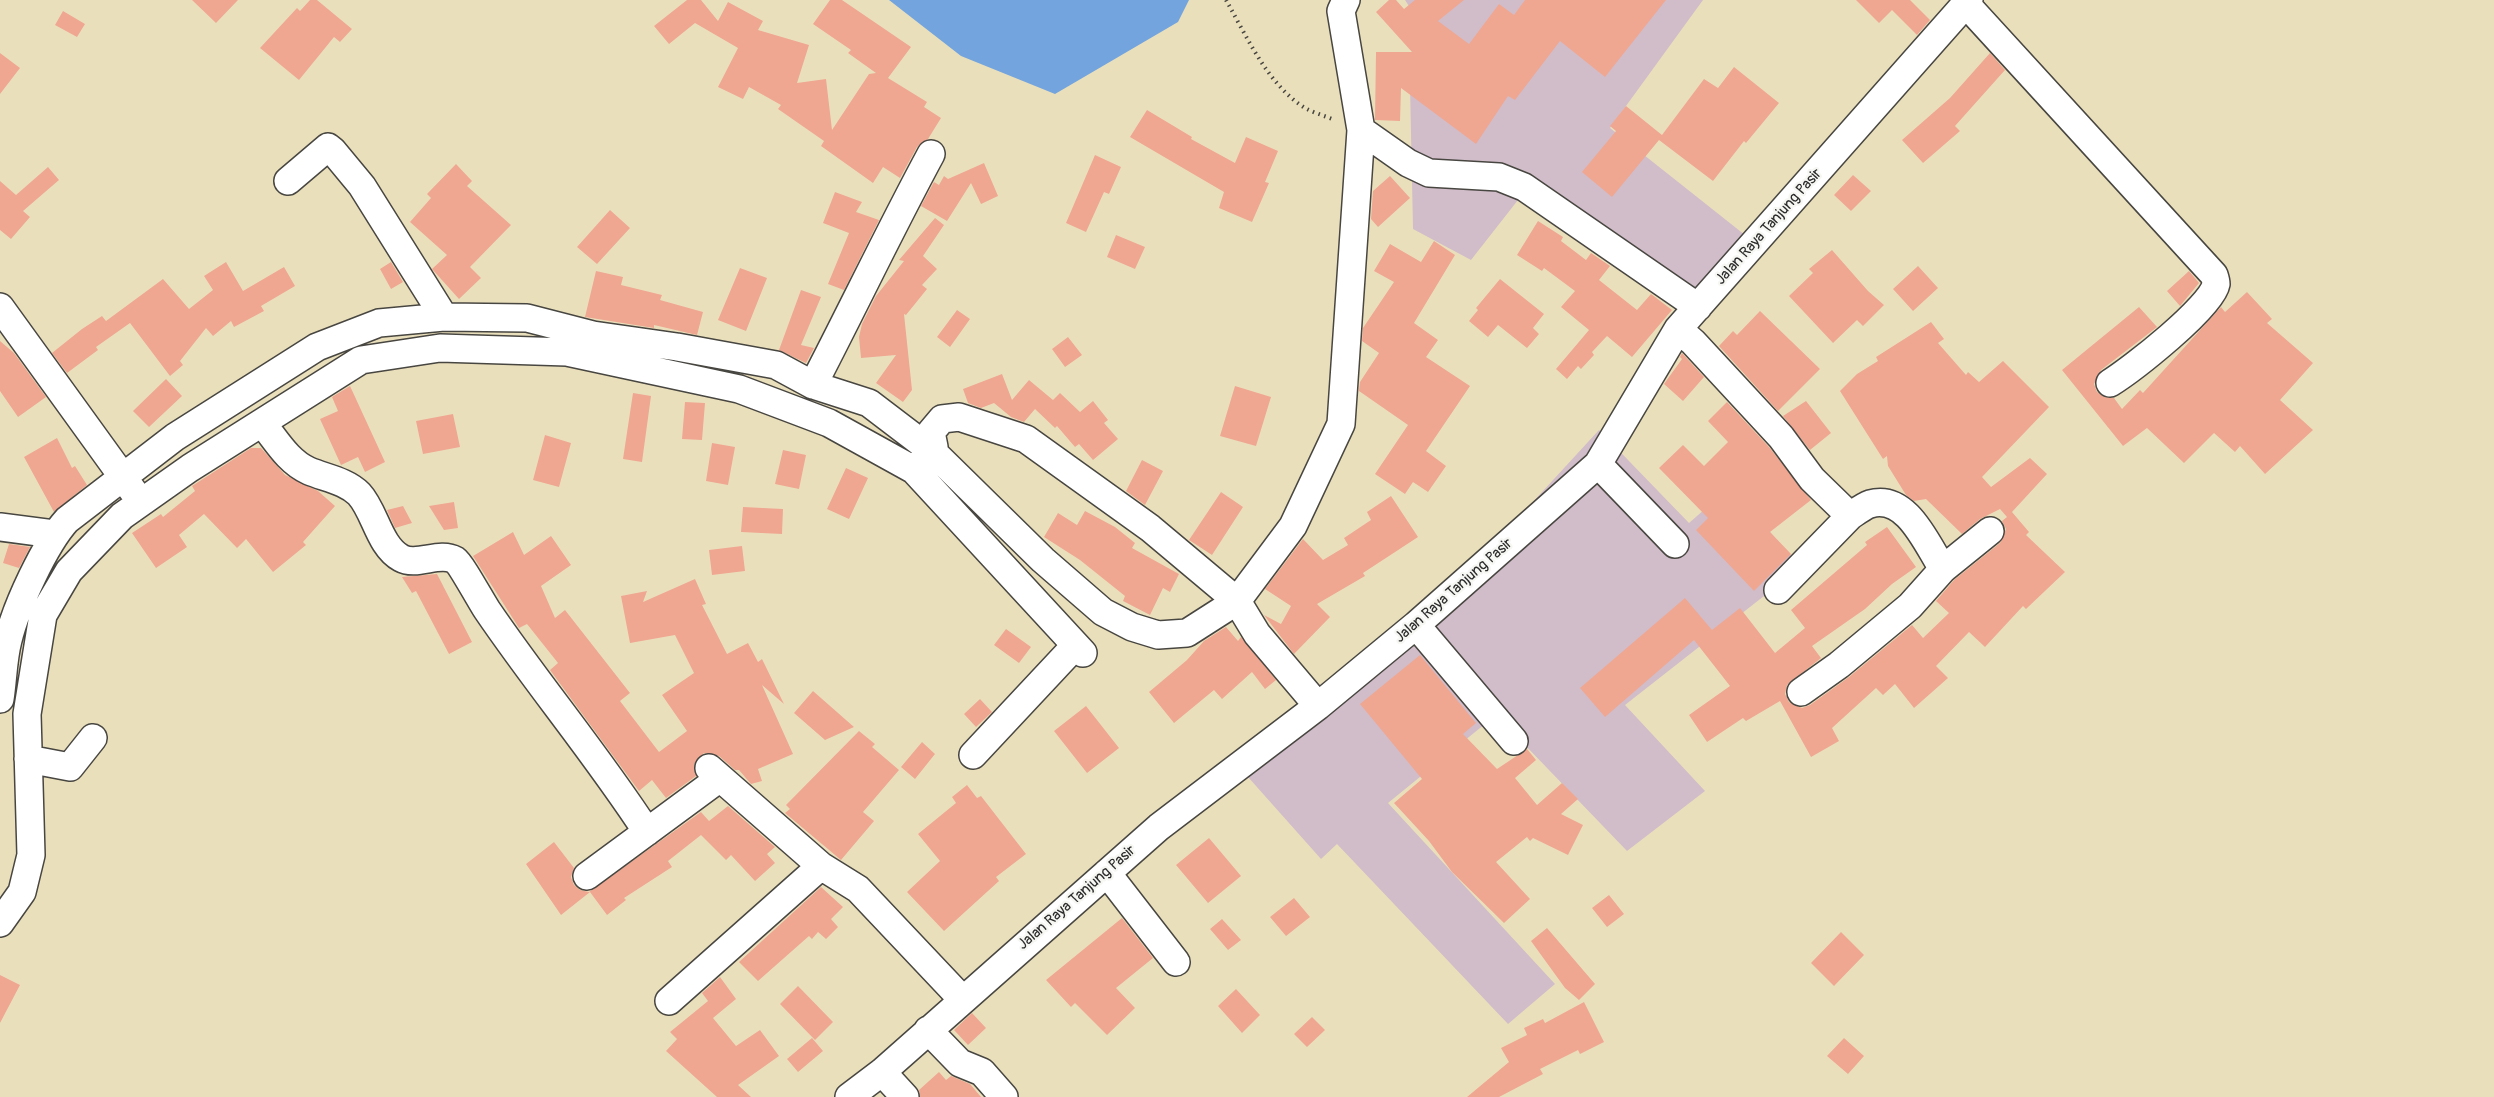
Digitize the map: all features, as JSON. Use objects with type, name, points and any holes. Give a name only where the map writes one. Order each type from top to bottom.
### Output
[{"type":"street","points":[[0,699],[8,639],[40,559],[54,534],[67,520],[190,468],[361,360],[440,348],[567,352],[739,389],[829,423],[923,460],[1103,612],[1132,627],[1158,635],[1187,633],[1239,605],[1293,526],[1341,424],[1373,139],[1341,11],[1346,0]]},
{"type":"street","points":[[1968,2],[2214,275],[2216,285],[2209,296],[2168,341],[2110,383]]},
{"type":"street","name":"Jalan Raya Tanjung Pasir","points":[[849,1097],[882,1072],[1159,827],[1318,706],[1416,625],[1598,464],[1678,329],[1968,2]]},
{"type":"street","points":[[1373,139],[1408,163],[1429,173],[1499,177],[1524,186],[1698,307]]},
{"type":"street","points":[[288,181],[328,147],[333,151],[362,186],[444,316]]},
{"type":"street","points":[[813,385],[873,269],[887,235],[931,154]]},
{"type":"street","points":[[0,307],[133,491]]},
{"type":"street","points":[[0,923],[22,892],[31,855],[27,714],[43,615],[69,571],[122,516],[133,491],[175,437],[317,347],[379,323],[444,316],[527,318],[593,335],[776,365],[813,385],[869,403],[923,460],[1079,650],[973,755]]},
{"type":"street","points":[[1678,329],[1693,342],[1781,437],[1812,479],[1850,516]]},
{"type":"street","points":[[923,460],[934,447],[931,432],[942,419],[959,417],[1026,439],[1150,528],[1239,605],[1257,634],[1318,706]]},
{"type":"street","points":[[262,423],[292,460],[308,470],[350,487],[360,495],[394,553],[412,561],[448,558],[460,566],[470,585],[527,668],[622,793],[647,832]]},
{"type":"street","points":[[1598,464],[1675,544]]},
{"type":"street","points":[[1778,590],[1850,516],[1870,504],[1886,503],[1906,512],[1943,568]]},
{"type":"street","points":[[0,527],[54,534]]},
{"type":"street","points":[[1801,692],[1839,665],[1910,606],[1943,568],[1990,531]]},
{"type":"street","points":[[1416,625],[1514,741]]},
{"type":"street","points":[[28,759],[70,767],[93,738]]},
{"type":"street","points":[[587,876],[647,832],[715,773],[821,866],[858,889],[962,999]]},
{"type":"street","points":[[669,1001],[821,866]]},
{"type":"street","points":[[1107,873],[1176,962]]},
{"type":"street","points":[[928,1030],[960,1062],[982,1072],[1004,1097]]},
{"type":"street","points":[[882,1072],[905,1097]]},
{"type":"path","points":[[1226,0],[1258,56],[1290,97],[1306,109],[1373,139]]},
{"type":"shaded area","points":[[1405,0],[1703,0],[1610,128],[1745,235],[1678,311],[1518,200],[1471,260],[1413,229],[1410,86],[1431,40]]},
{"type":"shaded area","points":[[1599,430],[1689,523],[1730,487],[1801,567],[1625,705],[1705,791],[1627,851],[1496,715],[1388,803],[1555,984],[1508,1024],[1337,844],[1321,859],[1232,759],[1395,637],[1519,517]]},
{"type":"water","points":[[889,0],[1189,0],[1178,22],[1055,94],[961,56]]},
{"type":"building","points":[[192,0],[238,0],[216,23]]},
{"type":"building","points":[[310,0],[317,0],[352,29],[340,42],[334,37],[299,80],[260,48],[297,8],[300,11]]},
{"type":"building","points":[[687,0],[701,0],[718,21],[728,2],[763,21],[758,30],[809,45],[797,83],[826,79],[832,130],[869,74],[876,73],[848,53],[851,50],[813,24],[830,0],[842,0],[911,47],[888,78],[927,102],[924,107],[941,118],[928,139],[917,147],[900,178],[883,167],[873,183],[821,146],[824,141],[778,109],[781,105],[749,87],[743,99],[718,87],[738,48],[695,23],[669,44],[654,26]]},
{"type":"building","points":[[1389,0],[1396,0],[1404,9],[1415,0],[1464,0],[1438,21],[1469,44],[1499,4],[1514,15],[1525,0],[1666,0],[1605,77],[1560,41],[1515,100],[1508,96],[1476,144],[1401,88],[1400,121],[1375,120],[1376,52],[1412,52],[1376,12]]},
{"type":"building","points":[[1856,0],[1910,0],[1930,20],[1917,35],[1892,10],[1879,23]]},
{"type":"building","points":[[63,11],[85,24],[77,37],[55,25]]},
{"type":"building","points":[[0,53],[20,68],[0,94]]},
{"type":"building","points":[[1990,53],[2005,70],[1955,126],[1960,131],[1923,163],[1902,140],[1950,98]]},
{"type":"building","points":[[1734,67],[1779,103],[1746,143],[1744,141],[1713,181],[1659,140],[1612,197],[1582,172],[1616,131],[1610,126],[1626,106],[1662,135],[1704,79],[1718,88]]},
{"type":"building","points":[[1147,110],[1192,137],[1191,139],[1235,163],[1246,137],[1278,151],[1265,182],[1269,183],[1252,222],[1219,208],[1224,192],[1130,137]]},
{"type":"building","points":[[1095,155],[1121,167],[1109,194],[1104,192],[1086,232],[1066,223]]},
{"type":"building","points":[[984,163],[998,196],[981,204],[971,183],[947,221],[921,206],[934,182],[939,185],[944,176],[948,179]]},
{"type":"building","points":[[456,164],[472,181],[467,186],[511,225],[470,267],[481,278],[459,299],[432,269],[447,255],[410,222],[431,198],[427,194]]},
{"type":"building","points":[[48,167],[59,180],[23,211],[30,217],[11,239],[0,230],[0,181],[16,195]]},
{"type":"building","points":[[1853,175],[1871,191],[1851,211],[1834,195]]},
{"type":"building","points":[[1390,176],[1410,198],[1378,227],[1371,219],[1373,191]]},
{"type":"building","points":[[835,192],[862,202],[856,212],[879,220],[844,290],[828,284],[849,233],[823,223]]},
{"type":"building","points":[[610,210],[630,228],[597,264],[577,247]]},
{"type":"building","points":[[935,218],[944,225],[923,256],[937,269],[922,285],[927,289],[906,315],[904,314],[912,390],[903,402],[876,383],[896,355],[861,358],[859,337],[862,324],[876,296],[904,261],[899,260]]},
{"type":"building","points":[[1538,221],[1563,237],[1561,241],[1586,260],[1591,253],[1610,266],[1599,280],[1637,310],[1651,294],[1672,310],[1632,357],[1607,336],[1592,352],[1594,355],[1581,369],[1578,366],[1567,379],[1556,369],[1589,330],[1561,307],[1575,291],[1544,268],[1542,271],[1517,255]]},
{"type":"building","points":[[1116,235],[1145,247],[1135,269],[1107,257]]},
{"type":"building","points":[[1434,241],[1455,255],[1414,323],[1438,340],[1426,357],[1470,386],[1426,451],[1446,466],[1428,492],[1413,482],[1405,494],[1375,474],[1408,425],[1359,391],[1360,382],[1379,353],[1362,341],[1363,328],[1394,282],[1374,271],[1390,244],[1421,262]]},
{"type":"building","points":[[1832,250],[1868,291],[1884,305],[1863,326],[1857,320],[1833,343],[1789,296],[1813,273],[1809,269]]},
{"type":"building","points":[[226,262],[243,291],[284,267],[295,286],[261,306],[264,311],[234,327],[231,321],[213,336],[206,328],[180,361],[183,365],[170,376],[130,323],[96,347],[98,350],[67,373],[52,353],[102,316],[106,321],[163,279],[189,309],[213,290],[204,276]]},
{"type":"building","points":[[391,262],[403,282],[391,289],[380,269]]},
{"type":"building","points":[[1918,266],[1938,288],[1913,311],[1893,289]]},
{"type":"building","points":[[740,268],[767,278],[746,331],[718,320]]},
{"type":"building","points":[[596,271],[623,277],[621,285],[662,295],[660,300],[703,312],[697,335],[654,325],[654,328],[585,317]]},
{"type":"building","points":[[2189,271],[2199,283],[2180,306],[2167,291]]},
{"type":"building","points":[[1500,279],[1544,314],[1533,328],[1539,334],[1527,348],[1498,325],[1488,337],[1469,321],[1478,310],[1476,308]]},
{"type":"building","points":[[801,290],[821,297],[801,345],[814,348],[806,363],[779,350]]},
{"type":"building","points":[[2247,292],[2272,319],[2267,323],[2313,363],[2280,400],[2313,430],[2265,474],[2240,446],[2235,452],[2214,433],[2184,463],[2147,428],[2123,446],[2062,370],[2139,307],[2157,327],[2101,370],[2094,384],[2097,392],[2104,397],[2114,398],[2122,409],[2140,390],[2143,393],[2221,307],[2225,312]]},
{"type":"building","points":[[957,310],[970,319],[950,347],[937,337]]},
{"type":"building","points":[[1760,311],[1820,369],[1778,411],[1719,346],[1733,331],[1737,335]]},
{"type":"building","points":[[1931,322],[1944,339],[1938,343],[1966,375],[1968,372],[1979,382],[2003,361],[2049,407],[1982,477],[1991,487],[2030,458],[2047,474],[2012,512],[2029,532],[2026,535],[2065,572],[2026,609],[2023,606],[1985,647],[1969,632],[1936,666],[1948,678],[1914,708],[1895,684],[1883,695],[1876,688],[1832,728],[1839,741],[1811,757],[1780,701],[1746,721],[1743,718],[1707,742],[1689,715],[1730,686],[1694,640],[1605,717],[1580,688],[1685,598],[1712,630],[1740,608],[1775,653],[1805,628],[1791,610],[1867,545],[1865,542],[1887,527],[1916,567],[1892,584],[1865,609],[1812,646],[1821,658],[1787,685],[1785,694],[1789,702],[1802,708],[1810,705],[1849,677],[1912,625],[1923,638],[1949,613],[1936,601],[1954,580],[2000,543],[2006,529],[2002,521],[2007,517],[2000,509],[1980,519],[1962,534],[1926,499],[1914,501],[1906,495],[1888,466],[1887,456],[1883,459],[1840,391],[1857,374],[1878,361],[1876,357]]},
{"type":"building","points":[[1068,337],[1082,355],[1065,367],[1052,349]]},
{"type":"building","points":[[0,341],[14,353],[46,397],[18,417],[0,391]]},
{"type":"building","points":[[1682,353],[1704,377],[1683,401],[1664,384],[1682,359],[1680,357]]},
{"type":"building","points":[[1002,374],[1012,400],[1029,380],[1053,400],[1060,393],[1080,412],[1093,401],[1108,420],[1104,423],[1118,439],[1093,460],[1079,444],[1075,447],[1057,426],[1055,428],[1035,409],[1024,422],[1011,417],[994,403],[981,408],[968,403],[963,389]]},
{"type":"building","points":[[166,379],[182,396],[149,427],[133,411]]},
{"type":"building","points":[[350,386],[385,462],[365,472],[358,457],[341,465],[320,419],[338,411],[332,397]]},
{"type":"building","points":[[1235,386],[1271,397],[1256,446],[1220,436]]},
{"type":"building","points":[[633,393],[651,396],[642,462],[623,459]]},
{"type":"building","points":[[1806,401],[1831,433],[1810,450],[1783,416]]},
{"type":"building","points":[[685,402],[705,403],[702,440],[682,439]]},
{"type":"building","points":[[1727,402],[1769,447],[1811,500],[1770,532],[1791,554],[1754,591],[1696,530],[1708,518],[1659,468],[1683,445],[1704,466],[1728,442],[1708,421]]},
{"type":"building","points":[[453,414],[460,447],[423,454],[416,421]]},
{"type":"building","points":[[545,435],[571,443],[559,487],[533,480]]},
{"type":"building","points":[[57,438],[72,468],[75,466],[87,485],[54,512],[24,457]]},
{"type":"building","points":[[712,443],[735,447],[728,485],[706,481]]},
{"type":"building","points":[[251,448],[261,448],[285,475],[318,491],[335,506],[303,542],[306,545],[273,572],[246,539],[237,548],[204,514],[179,535],[187,547],[156,568],[132,533],[161,514],[163,517],[195,491],[192,486]]},
{"type":"building","points":[[783,450],[806,455],[799,489],[775,484]]},
{"type":"building","points":[[1142,460],[1163,471],[1145,505],[1126,491]]},
{"type":"building","points":[[846,468],[868,478],[849,519],[827,509]]},
{"type":"building","points":[[1221,492],[1243,507],[1212,555],[1189,540]]},
{"type":"building","points":[[1391,496],[1418,537],[1363,573],[1365,576],[1317,604],[1330,617],[1294,654],[1264,615],[1281,624],[1291,606],[1265,589],[1303,539],[1323,560],[1348,545],[1344,538],[1371,520],[1367,512]]},
{"type":"building","points":[[454,502],[458,528],[444,530],[429,506]]},
{"type":"building","points":[[403,506],[412,523],[395,528],[387,510]]},
{"type":"building","points":[[743,507],[783,509],[782,534],[741,532]]},
{"type":"building","points":[[1085,511],[1115,527],[1135,543],[1132,548],[1179,574],[1170,592],[1163,588],[1150,615],[1123,601],[1125,596],[1080,560],[1044,537],[1058,513],[1077,525]]},
{"type":"building","points":[[513,532],[524,555],[551,536],[571,565],[541,586],[555,618],[565,610],[630,693],[620,701],[659,752],[687,731],[662,695],[694,673],[675,635],[630,643],[621,596],[647,591],[643,602],[695,579],[706,604],[702,605],[727,654],[748,643],[758,662],[762,659],[784,704],[762,685],[793,754],[758,769],[762,781],[751,784],[739,770],[735,770],[719,756],[704,753],[694,764],[696,776],[666,798],[652,780],[639,791],[550,670],[558,663],[527,624],[519,628],[473,556]]},
{"type":"building","points":[[9,544],[30,547],[19,568],[3,563]]},
{"type":"building","points":[[742,546],[745,571],[712,575],[709,550]]},
{"type":"building","points":[[437,574],[472,642],[449,654],[416,591],[412,593],[402,577]]},
{"type":"building","points":[[1226,627],[1238,641],[1241,637],[1276,680],[1265,689],[1252,672],[1222,699],[1214,690],[1174,723],[1149,692],[1187,660],[1204,641]]},
{"type":"building","points":[[1006,629],[1031,647],[1019,663],[994,645]]},
{"type":"building","points":[[1420,655],[1476,723],[1463,734],[1497,769],[1527,749],[1536,760],[1515,778],[1537,805],[1562,783],[1578,799],[1561,814],[1583,825],[1568,855],[1533,838],[1530,841],[1527,837],[1496,862],[1530,899],[1504,923],[1452,872],[1429,841],[1394,803],[1422,779],[1360,704]]},
{"type":"building","points":[[813,691],[854,727],[825,740],[794,713]]},
{"type":"building","points":[[980,699],[992,712],[976,727],[964,714]]},
{"type":"building","points":[[1086,706],[1119,748],[1087,773],[1054,731]]},
{"type":"building","points":[[859,731],[875,744],[872,747],[899,770],[863,812],[874,821],[841,860],[785,813],[790,809],[786,805]]},
{"type":"building","points":[[922,742],[935,754],[915,779],[901,767]]},
{"type":"building","points":[[967,785],[977,798],[981,796],[1026,854],[996,877],[999,881],[944,931],[907,892],[940,861],[918,834],[956,803],[952,797]]},
{"type":"building","points":[[728,806],[775,847],[767,854],[775,863],[755,881],[731,855],[726,860],[701,835],[668,861],[672,867],[624,898],[626,900],[607,915],[590,892],[561,915],[526,864],[554,842],[574,868],[571,877],[574,885],[580,890],[589,892],[701,812],[709,821]]},
{"type":"building","points":[[1209,838],[1241,876],[1208,903],[1176,865]]},
{"type":"building","points":[[821,887],[843,907],[831,919],[838,927],[826,939],[818,932],[812,939],[809,936],[758,981],[739,962]]},
{"type":"building","points":[[1609,895],[1624,914],[1607,927],[1592,908]]},
{"type":"building","points":[[1294,898],[1310,917],[1286,936],[1270,917]]},
{"type":"building","points":[[1122,918],[1153,958],[1116,988],[1135,1008],[1107,1035],[1075,1003],[1071,1007],[1046,980]]},
{"type":"building","points":[[1222,919],[1241,940],[1228,950],[1210,929]]},
{"type":"building","points":[[1547,928],[1595,984],[1579,1000],[1565,988],[1531,941]]},
{"type":"building","points":[[1841,932],[1864,955],[1834,986],[1811,963]]},
{"type":"building","points":[[0,975],[20,985],[0,1023]]},
{"type":"building","points":[[720,977],[736,999],[713,1018],[736,1046],[760,1030],[779,1056],[738,1085],[751,1097],[717,1097],[666,1051],[677,1039],[670,1032],[708,1001],[702,993]]},
{"type":"building","points":[[798,986],[833,1022],[815,1040],[780,1004]]},
{"type":"building","points":[[1236,989],[1260,1015],[1242,1033],[1218,1006]]},
{"type":"building","points":[[1584,1002],[1604,1042],[1580,1054],[1578,1050],[1540,1069],[1543,1074],[1499,1097],[1467,1097],[1509,1062],[1501,1048],[1527,1035],[1524,1028],[1543,1019],[1545,1023]]},
{"type":"building","points":[[972,1013],[986,1028],[968,1045],[954,1030]]},
{"type":"building","points":[[1312,1017],[1325,1030],[1307,1047],[1294,1034]]},
{"type":"building","points":[[812,1038],[823,1051],[798,1072],[787,1059]]},
{"type":"building","points":[[1844,1038],[1864,1056],[1848,1074],[1827,1056]]},
{"type":"building","points":[[939,1072],[946,1080],[951,1076],[970,1084],[981,1097],[920,1097],[919,1090]]}]
